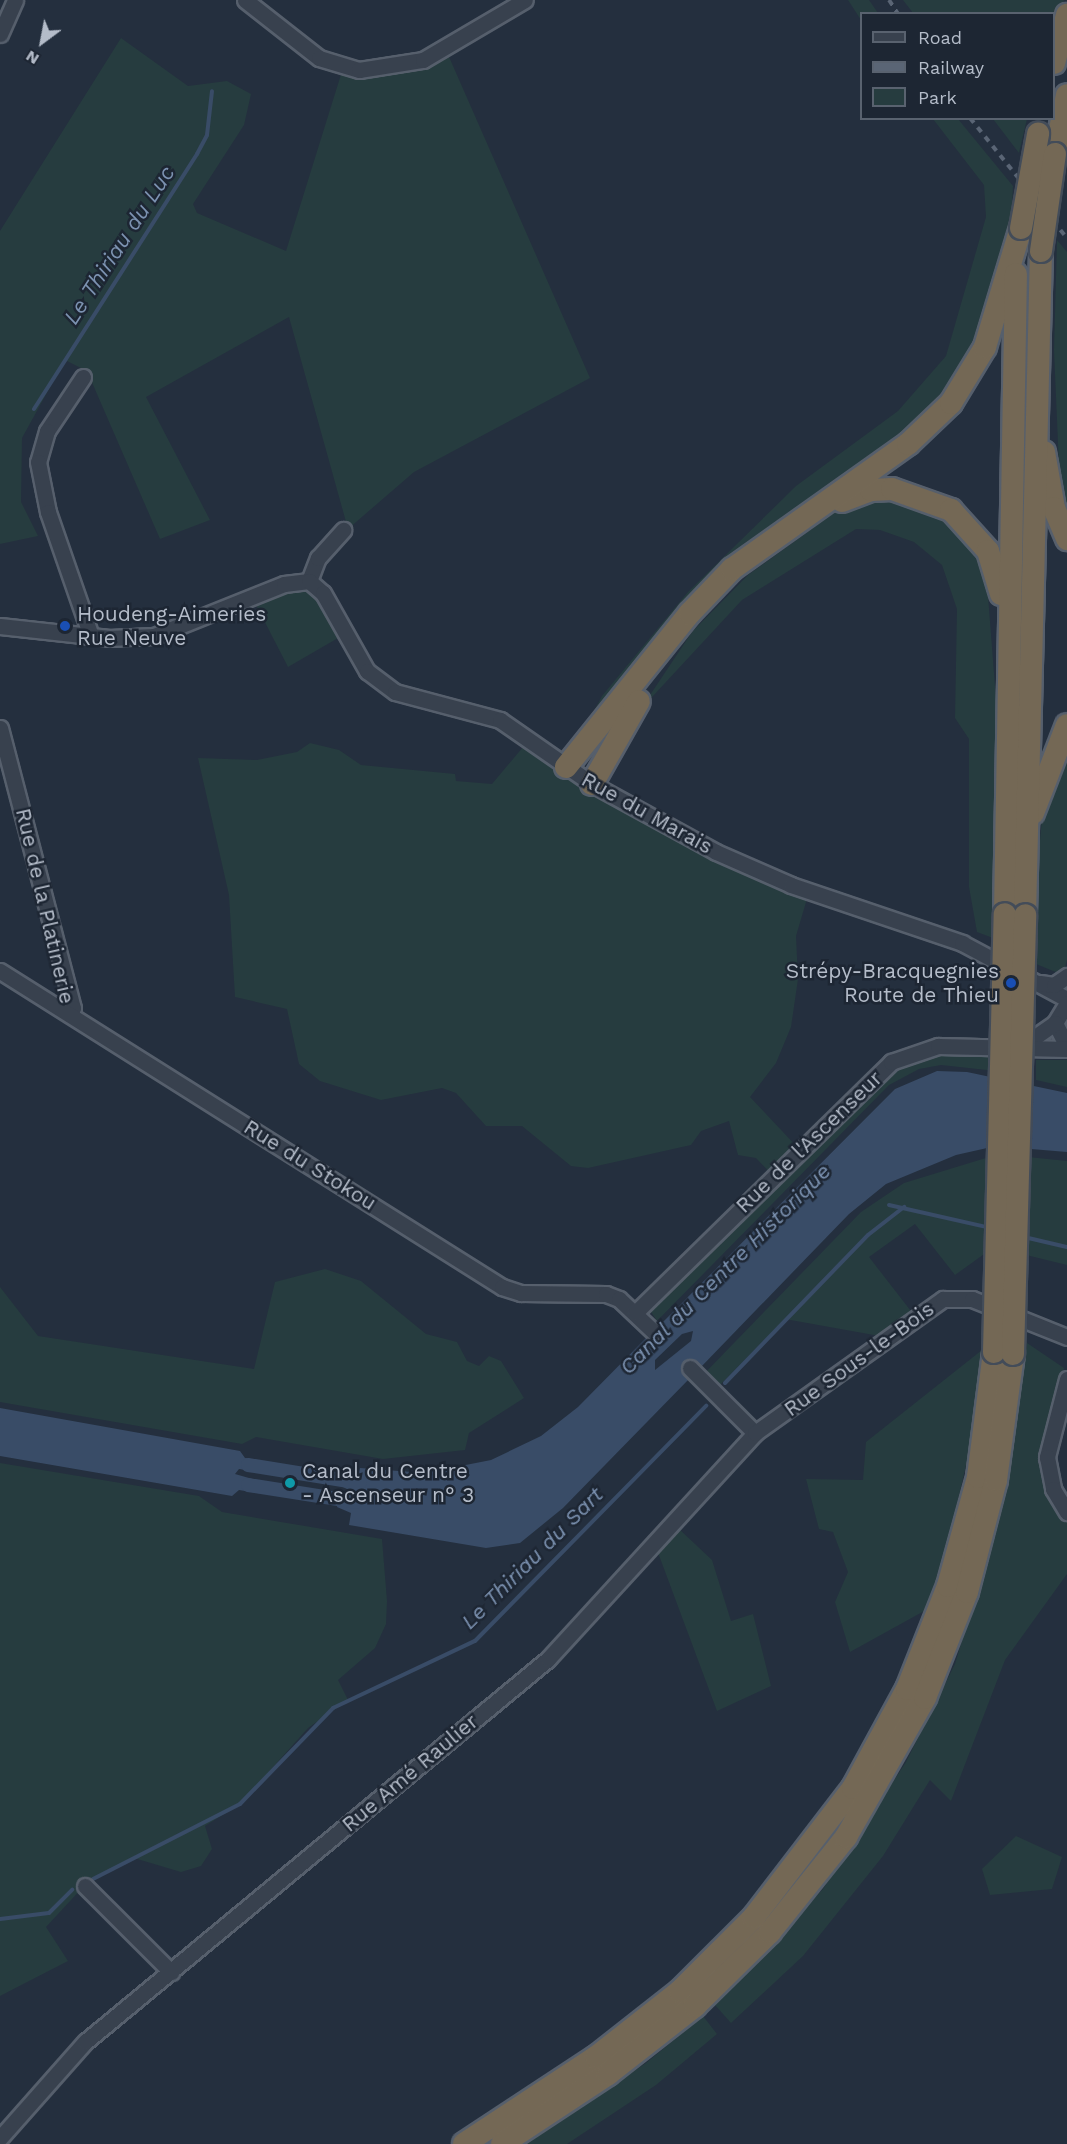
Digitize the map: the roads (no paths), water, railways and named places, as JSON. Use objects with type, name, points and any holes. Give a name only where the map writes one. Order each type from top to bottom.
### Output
[{"type":"highway","points":[[1055,56],[1067,15]]},
{"type":"highway","points":[[1015,915],[1026,828],[1034,426],[1041,250],[1055,154],[1067,96]]},
{"type":"highway","points":[[502,2144],[608,2074],[695,2006],[770,1932],[846,1837],[925,1698],[967,1592],[996,1480],[1004,1353],[1015,915],[1008,612],[1014,294],[1021,228],[1039,126]]},
{"type":"highway","points":[[566,767],[732,569],[908,444],[951,403],[984,347],[1021,228]]},
{"type":"highway","points":[[1034,426],[1067,539]]},
{"type":"highway","points":[[592,784],[648,687],[698,619],[747,571],[846,499],[892,489],[951,510],[988,550],[1008,612]]},
{"type":"highway","points":[[1026,828],[1067,725]]},
{"type":"highway","points":[[464,2144],[596,2056],[680,1991],[754,1917],[853,1788],[907,1689],[948,1586],[978,1476],[1004,1353]]},
{"type":"street","points":[[245,0],[319,58],[359,70],[423,60],[525,0]]},
{"type":"street","points":[[0,34],[9,5]]},
{"type":"street","points":[[82,377],[43,439],[38,462],[48,513],[91,636]]},
{"type":"street","points":[[0,626],[91,636],[154,636],[284,584],[309,581],[318,558],[343,530]]},
{"type":"street","name":"Rue du Marais","points":[[309,581],[323,593],[352,647],[378,682],[395,692],[500,720],[592,784],[771,877],[956,940],[1037,982],[1062,1009],[1067,1048]]},
{"type":"street","name":"Rue de la Platinerie","points":[[0,728],[73,1008],[69,1014]]},
{"type":"street","name":"Rue du Stokou","points":[[0,971],[502,1287],[521,1293],[573,1292],[619,1299],[635,1313]]},
{"type":"street","points":[[1037,982],[1054,985],[1067,976]]},
{"type":"street","points":[[1018,1048],[1062,1009]]},
{"type":"street","name":"Rue de l'Ascenseur","points":[[635,1313],[891,1062],[938,1046],[1067,1048]]},
{"type":"street","name":"Rue Sous-le-Bois","points":[[720,1472],[755,1433],[943,1299],[972,1299],[1067,1337]]},
{"type":"street","points":[[635,1313],[654,1332]]},
{"type":"street","points":[[695,1373],[755,1433]]},
{"type":"street","points":[[1067,1379],[1047,1457],[1053,1489],[1067,1512]]},
{"type":"street","name":"Rue Amé Raulier","points":[[0,2138],[85,2042],[548,1659],[720,1472]]},
{"type":"street","points":[[85,1886],[171,1972]]},
{"type":"water","points":[[937,1071],[967,1072],[1067,1093],[1067,1152],[996,1146],[956,1155],[886,1184],[849,1214],[701,1367],[692,1359],[681,1368],[690,1378],[563,1508],[520,1543],[486,1548],[349,1525],[351,1513],[337,1507],[339,1497],[349,1499],[355,1493],[341,1486],[343,1476],[358,1475],[360,1468],[425,1473],[491,1460],[541,1436],[578,1407],[648,1336],[654,1342],[665,1331],[659,1326],[895,1089]]},
{"type":"water","points":[[0,1408],[240,1451],[245,1458],[268,1462],[266,1473],[239,1469],[235,1474],[266,1483],[264,1494],[239,1490],[232,1496],[0,1456]]},
{"type":"waterway","name":"Le Thiriau du Luc","points":[[34,409],[197,154],[207,135],[212,91]]},
{"type":"waterway","name":"Le Thiriau du Luc","points":[[889,1205],[991,1228]]},
{"type":"waterway","points":[[725,1383],[868,1235],[904,1207]]},
{"type":"waterway","name":"Le Thiriau du Luc","points":[[1024,1237],[1067,1247]]},
{"type":"waterway","name":"Le Thiriau du Sart","points":[[93,1879],[240,1804],[333,1708],[475,1641],[706,1406]]},
{"type":"waterway","name":"Canal du Centre Historique","points":[[248,1465],[360,1483]]},
{"type":"waterway","name":"Canal du Centre Historique","points":[[248,1485],[356,1502]]},
{"type":"waterway","points":[[0,1919],[49,1913],[72,1890]]},
{"type":"railway","points":[[889,0],[897,12]]},
{"type":"railway","points":[[972,120],[1067,238]]},
{"type":"place","name":"Houdeng-Aimeries Rue Neuve","points":[[65,626]]},
{"type":"place","name":"Strépy-Bracquegnies Route de Thieu","points":[[1011,983]]},
{"type":"place","name":"Canal du Centre - Ascenseur n° 3","points":[[290,1483]]}]
